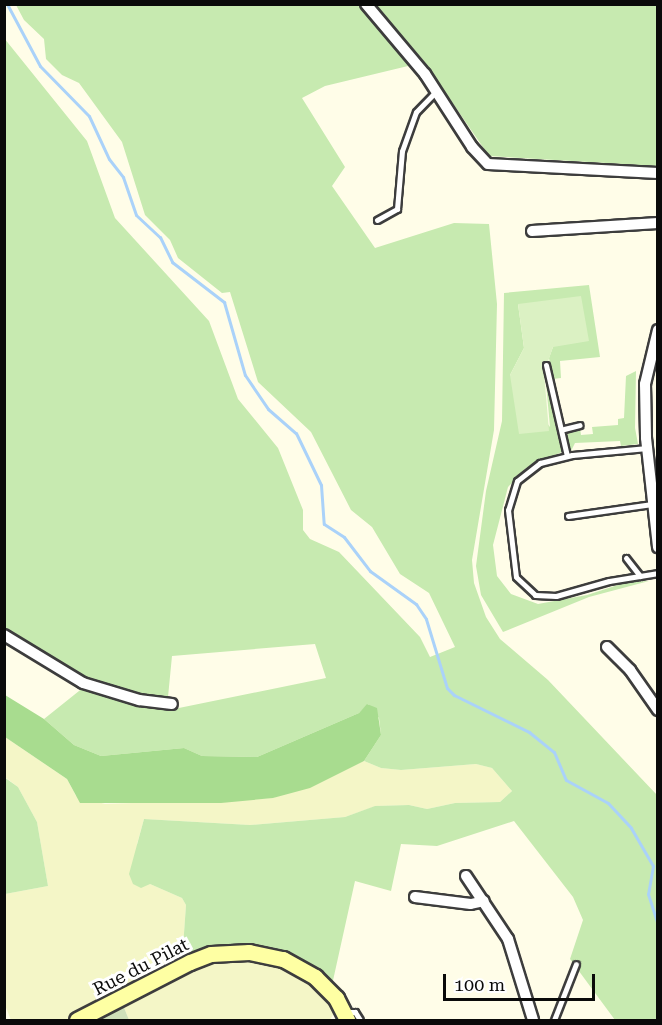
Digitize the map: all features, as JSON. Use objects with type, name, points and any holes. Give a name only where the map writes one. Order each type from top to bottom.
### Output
[{"type":"main road","name":"Rue du Pilat","points":[[77,1020],[190,962],[229,952],[268,954],[301,968],[327,987],[345,1017]]},
{"type":"street","points":[[366,4],[436,91],[472,147],[488,164],[657,173]]},
{"type":"street","points":[[532,231],[657,223]]},
{"type":"street","points":[[657,330],[647,364],[646,403],[647,448],[652,504],[656,518],[657,547]]},
{"type":"street","points":[[646,403],[657,402]]},
{"type":"street","points":[[4,635],[83,683],[140,700],[172,704]]},
{"type":"street","points":[[607,646],[630,670],[657,710]]},
{"type":"street","points":[[466,876],[484,901],[514,954],[533,1020]]},
{"type":"street","points":[[415,897],[471,904],[484,901]]},
{"type":"lane","points":[[377,220],[397,209],[402,151],[416,112],[436,91]]},
{"type":"lane","points":[[546,365],[564,429],[567,456]]},
{"type":"lane","points":[[564,429],[580,425]]},
{"type":"lane","points":[[647,448],[567,456],[532,468],[512,490],[508,510],[516,577],[527,590],[548,597],[657,573]]},
{"type":"lane","points":[[568,516],[652,504]]},
{"type":"lane","points":[[626,558],[640,576]]},
{"type":"lane","points":[[554,1020],[576,964]]},
{"type":"lane","name":"Rue du Pilat","points":[[345,1017],[353,1011],[360,1020]]},
{"type":"green space","points":[[16,5],[361,5],[409,60],[408,66],[325,86],[302,98],[345,167],[332,186],[375,248],[454,223],[489,224],[497,304],[494,430],[472,560],[474,583],[486,617],[500,639],[548,680],[657,795],[657,1020],[615,1020],[570,959],[583,920],[573,897],[514,821],[437,846],[401,844],[391,891],[355,881],[332,985],[277,952],[182,961],[186,905],[182,898],[150,884],[141,888],[133,884],[129,874],[144,819],[250,825],[345,817],[375,806],[409,805],[427,809],[455,803],[500,802],[512,791],[492,768],[476,764],[401,770],[381,768],[364,761],[381,735],[379,718],[368,704],[359,713],[257,757],[202,756],[184,748],[101,756],[74,745],[44,719],[84,687],[174,709],[326,678],[315,644],[172,656],[168,697],[161,702],[84,681],[5,631],[4,38],[87,141],[115,218],[209,321],[238,399],[278,448],[303,510],[303,530],[310,539],[339,552],[420,637],[430,657],[455,647],[429,593],[400,574],[372,527],[351,510],[311,432],[258,382],[230,292],[222,293],[178,258],[170,240],[145,215],[122,142],[79,83],[62,75],[46,59],[44,39],[24,20]]},
{"type":"green space","points":[[373,5],[657,5],[657,166],[489,156],[423,60]]},
{"type":"green space","points":[[589,285],[600,357],[560,361],[561,378],[553,379],[549,358],[553,347],[518,304],[524,348],[510,375],[550,427],[545,372],[564,451],[526,468],[508,487],[493,545],[497,576],[511,594],[538,604],[587,595],[627,582],[649,581],[589,597],[503,632],[481,595],[476,566],[486,491],[502,421],[504,293]]},
{"type":"green space","points":[[581,296],[589,341],[553,347],[544,373],[549,431],[519,434],[510,375],[524,348],[518,304]]},
{"type":"green space","points":[[636,371],[635,428],[638,444],[621,446],[620,441],[575,443],[571,451],[567,435],[572,429],[580,428],[581,435],[593,434],[592,427],[618,425],[618,419],[624,418],[626,376]]},
{"type":"green space","points":[[5,695],[44,719],[74,745],[101,756],[184,748],[202,756],[257,757],[359,713],[367,704],[377,708],[381,735],[364,761],[310,788],[273,798],[221,803],[80,803],[67,779],[5,737]]},
{"type":"green space","points":[[5,737],[67,779],[76,796],[105,804],[273,798],[364,761],[381,768],[401,770],[476,764],[492,768],[512,791],[500,802],[455,803],[427,809],[409,805],[376,806],[345,817],[250,825],[144,819],[137,844],[150,884],[182,898],[186,905],[182,961],[68,1020],[11,1020],[5,1005],[5,894],[48,886],[37,822],[18,787],[5,777]]},
{"type":"green space","points":[[4,777],[18,787],[37,822],[48,886],[5,894]]},
{"type":"green space","points":[[249,957],[278,963],[303,976],[325,994],[335,1011],[330,1020],[129,1020],[123,1005],[196,966],[216,959]]},
{"type":"green space","points":[[123,1005],[129,1020],[91,1020]]},
{"type":"waterway","points":[[7,4],[40,66],[89,116],[109,159],[123,177],[136,215],[160,237],[172,262],[224,302],[245,375],[268,409],[296,433],[321,485],[324,524],[344,537],[370,571],[416,604],[426,619],[447,688],[454,695],[529,732],[554,752],[566,780],[608,803],[631,828],[653,866],[648,894],[658,924]]}]
